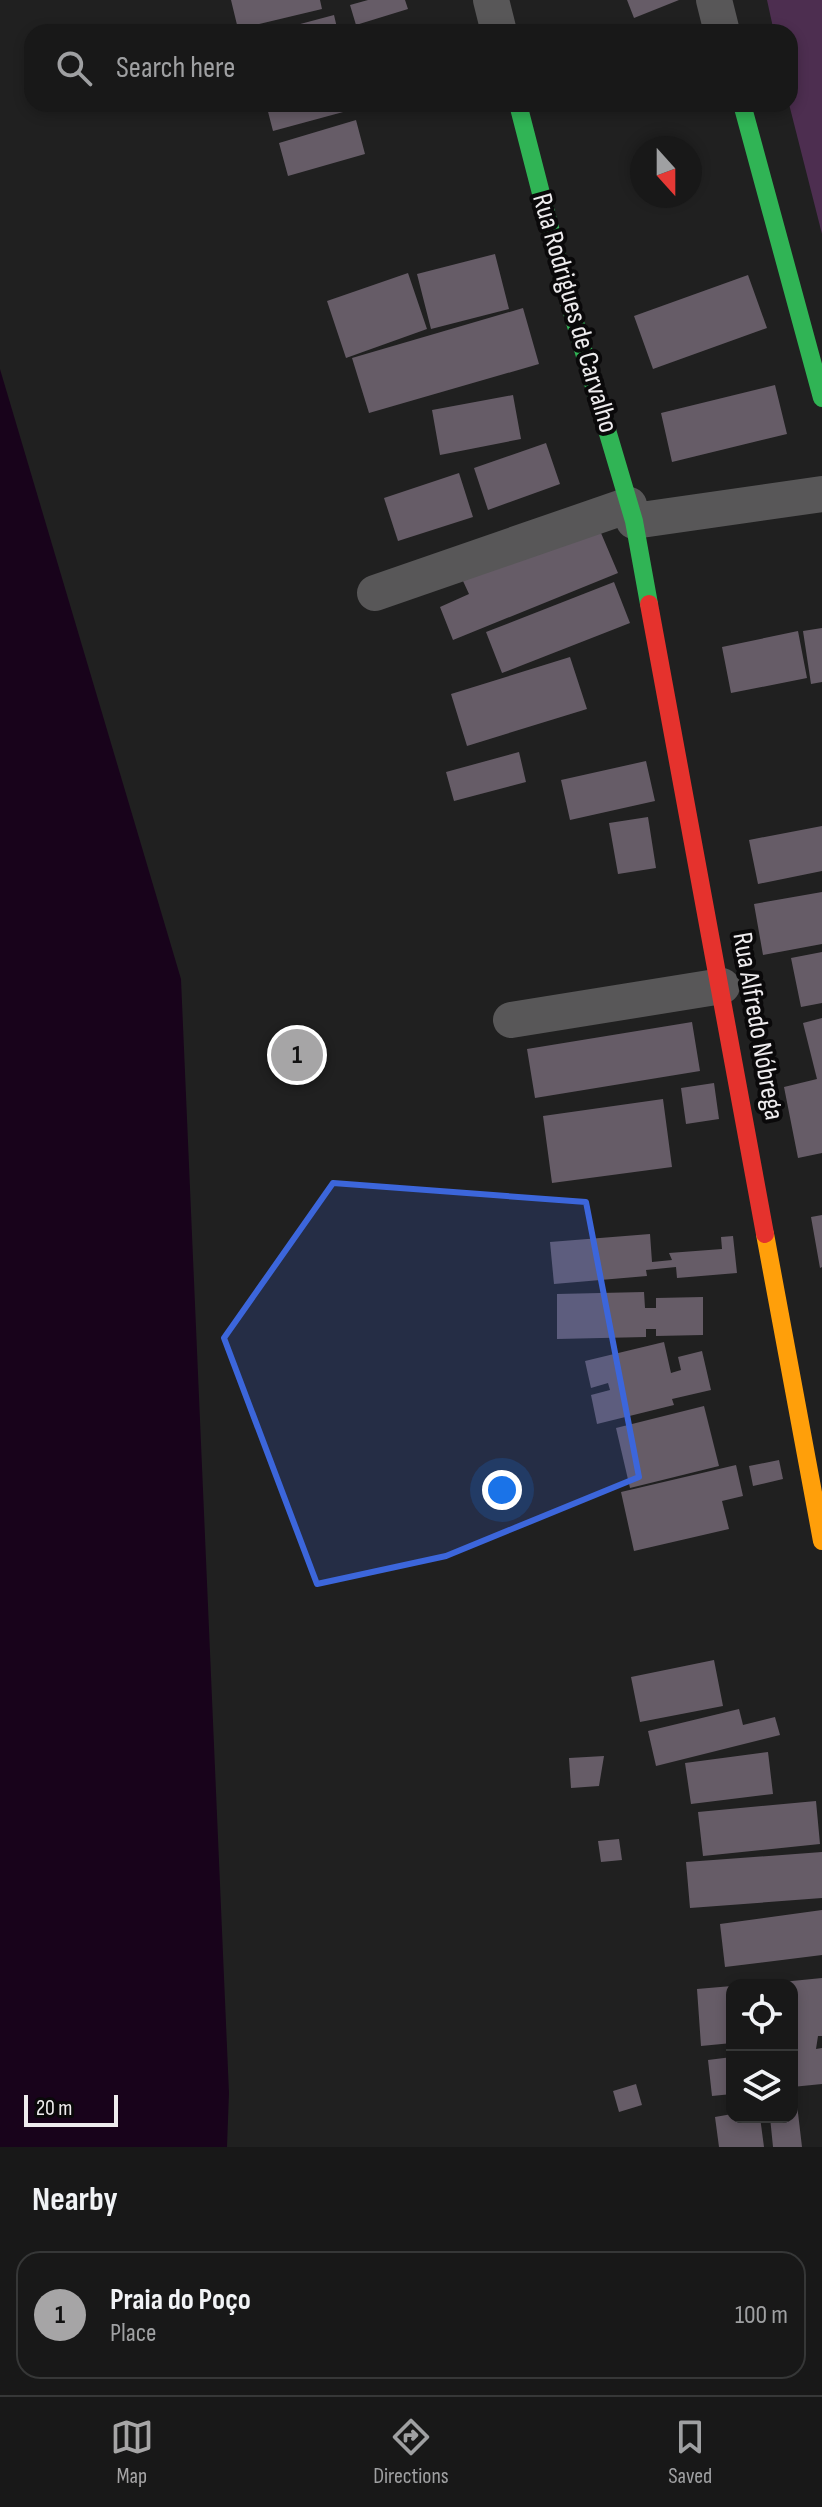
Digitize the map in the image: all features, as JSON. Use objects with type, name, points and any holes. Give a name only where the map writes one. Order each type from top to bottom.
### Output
[{"type":"street","points":[[491,0],[497,24]]},
{"type":"street","points":[[714,0],[720,24]]},
{"type":"street","name":"Rua Rodrigues de Carvalho","points":[[520,112],[569,302],[631,513]]},
{"type":"street","points":[[744,112],[822,398]]},
{"type":"street","points":[[375,593],[631,513],[822,494]]},
{"type":"street","name":"Rua Alfredo Nóbrega","points":[[631,513],[722,986],[822,1541]]},
{"type":"street","points":[[511,1020],[722,986]]},
{"type":"highlighted area","points":[[333,1183],[586,1202],[639,1477],[446,1556],[317,1584],[224,1338]]},
{"type":"shaded area","points":[[767,0],[822,0],[822,234],[791,112],[798,112],[798,24],[772,24]]},
{"type":"shaded area","points":[[0,369],[181,979],[229,2093],[227,2147],[0,2147]]},
{"type":"building","points":[[231,0],[320,0],[322,9],[259,24],[237,24]]},
{"type":"building","points":[[368,0],[405,0],[408,9],[356,24],[350,5]]},
{"type":"building","points":[[627,0],[679,0],[634,18]]},
{"type":"building","points":[[334,15],[336,24],[300,24]]},
{"type":"building","points":[[268,112],[343,112],[273,131]]},
{"type":"building","points":[[356,120],[365,154],[288,176],[279,143]]},
{"type":"building","points":[[495,254],[509,309],[431,329],[417,274]]},
{"type":"building","points":[[408,273],[427,329],[346,358],[327,301]]},
{"type":"building","points":[[748,275],[767,328],[653,369],[634,316]]},
{"type":"building","points":[[523,308],[539,364],[369,413],[352,358]]},
{"type":"building","points":[[775,385],[787,434],[672,462],[661,413]]},
{"type":"building","points":[[513,395],[521,439],[440,455],[432,410]]},
{"type":"building","points":[[546,443],[560,484],[488,510],[474,468]]},
{"type":"building","points":[[459,473],[473,517],[398,541],[384,498]]},
{"type":"building","points":[[598,526],[618,573],[453,640],[440,607],[469,594],[463,581]]},
{"type":"building","points":[[614,582],[630,623],[502,673],[486,632]]},
{"type":"building","points":[[822,628],[822,682],[811,684],[803,631]]},
{"type":"building","points":[[798,631],[807,678],[731,693],[722,647]]},
{"type":"building","points":[[570,657],[587,709],[467,746],[451,694]]},
{"type":"building","points":[[519,752],[526,782],[454,801],[446,772]]},
{"type":"building","points":[[646,761],[655,801],[570,820],[561,780]]},
{"type":"building","points":[[648,817],[656,868],[618,874],[609,823]]},
{"type":"building","points":[[822,826],[822,871],[758,884],[749,840]]},
{"type":"building","points":[[822,892],[822,944],[763,955],[754,904]]},
{"type":"building","points":[[822,952],[822,1003],[801,1007],[791,958]]},
{"type":"building","points":[[822,1018],[822,1153],[798,1158],[784,1087],[817,1079],[803,1023]]},
{"type":"building","points":[[692,1022],[700,1071],[535,1098],[527,1049]]},
{"type":"building","points":[[714,1083],[719,1119],[686,1124],[681,1088]]},
{"type":"building","points":[[663,1099],[672,1167],[552,1183],[543,1116]]},
{"type":"building","points":[[822,1215],[822,1267],[820,1268],[811,1217]]},
{"type":"building","points":[[650,1234],[652,1262],[672,1260],[669,1253],[722,1249],[721,1237],[733,1236],[737,1273],[677,1278],[676,1267],[646,1270],[647,1276],[554,1284],[550,1242]]},
{"type":"building","points":[[644,1292],[645,1308],[656,1308],[656,1298],[703,1297],[703,1335],[656,1336],[656,1329],[646,1329],[646,1337],[557,1339],[557,1294]]},
{"type":"building","points":[[664,1342],[671,1373],[681,1370],[678,1357],[702,1351],[711,1390],[672,1399],[674,1405],[597,1424],[591,1395],[610,1390],[608,1383],[591,1388],[585,1361]]},
{"type":"building","points":[[704,1406],[719,1466],[630,1488],[616,1428]]},
{"type":"building","points":[[779,1460],[783,1479],[753,1486],[749,1466]]},
{"type":"building","points":[[736,1465],[743,1496],[722,1501],[729,1529],[634,1551],[621,1492]]},
{"type":"building","points":[[714,1660],[723,1706],[640,1722],[631,1677]]},
{"type":"building","points":[[739,1709],[743,1725],[775,1717],[780,1735],[656,1766],[648,1731]]},
{"type":"building","points":[[768,1752],[773,1794],[691,1804],[685,1763]]},
{"type":"building","points":[[604,1756],[599,1786],[571,1788],[569,1758]]},
{"type":"building","points":[[816,1801],[820,1844],[703,1856],[698,1812]]},
{"type":"building","points":[[619,1839],[622,1860],[601,1862],[598,1841]]},
{"type":"building","points":[[822,1852],[822,1898],[690,1908],[686,1862]]},
{"type":"building","points":[[822,1910],[822,1955],[725,1967],[720,1924]]},
{"type":"building","points":[[822,1978],[822,2036],[818,2036],[816,2049],[822,2048],[822,2084],[798,2086],[798,1980]]},
{"type":"building","points":[[726,1987],[726,2044],[701,2046],[697,1989]]},
{"type":"building","points":[[726,2058],[726,2095],[712,2096],[708,2060]]},
{"type":"building","points":[[636,2084],[642,2105],[619,2112],[613,2091]]},
{"type":"building","points":[[798,2113],[802,2147],[773,2147],[771,2123],[798,2123]]},
{"type":"building","points":[[726,2115],[726,2123],[761,2123],[764,2147],[719,2147],[715,2117]]},
{"type":"traffic: fast","points":[[520,112],[569,302],[634,521],[649,604]]},
{"type":"traffic: fast","points":[[744,112],[822,398]]},
{"type":"traffic: slow","points":[[765,1234],[822,1541]]},
{"type":"traffic: jam","points":[[649,604],[765,1234]]},
{"type":"place","name":"Praia do Poço","points":[[297,1055]]}]
